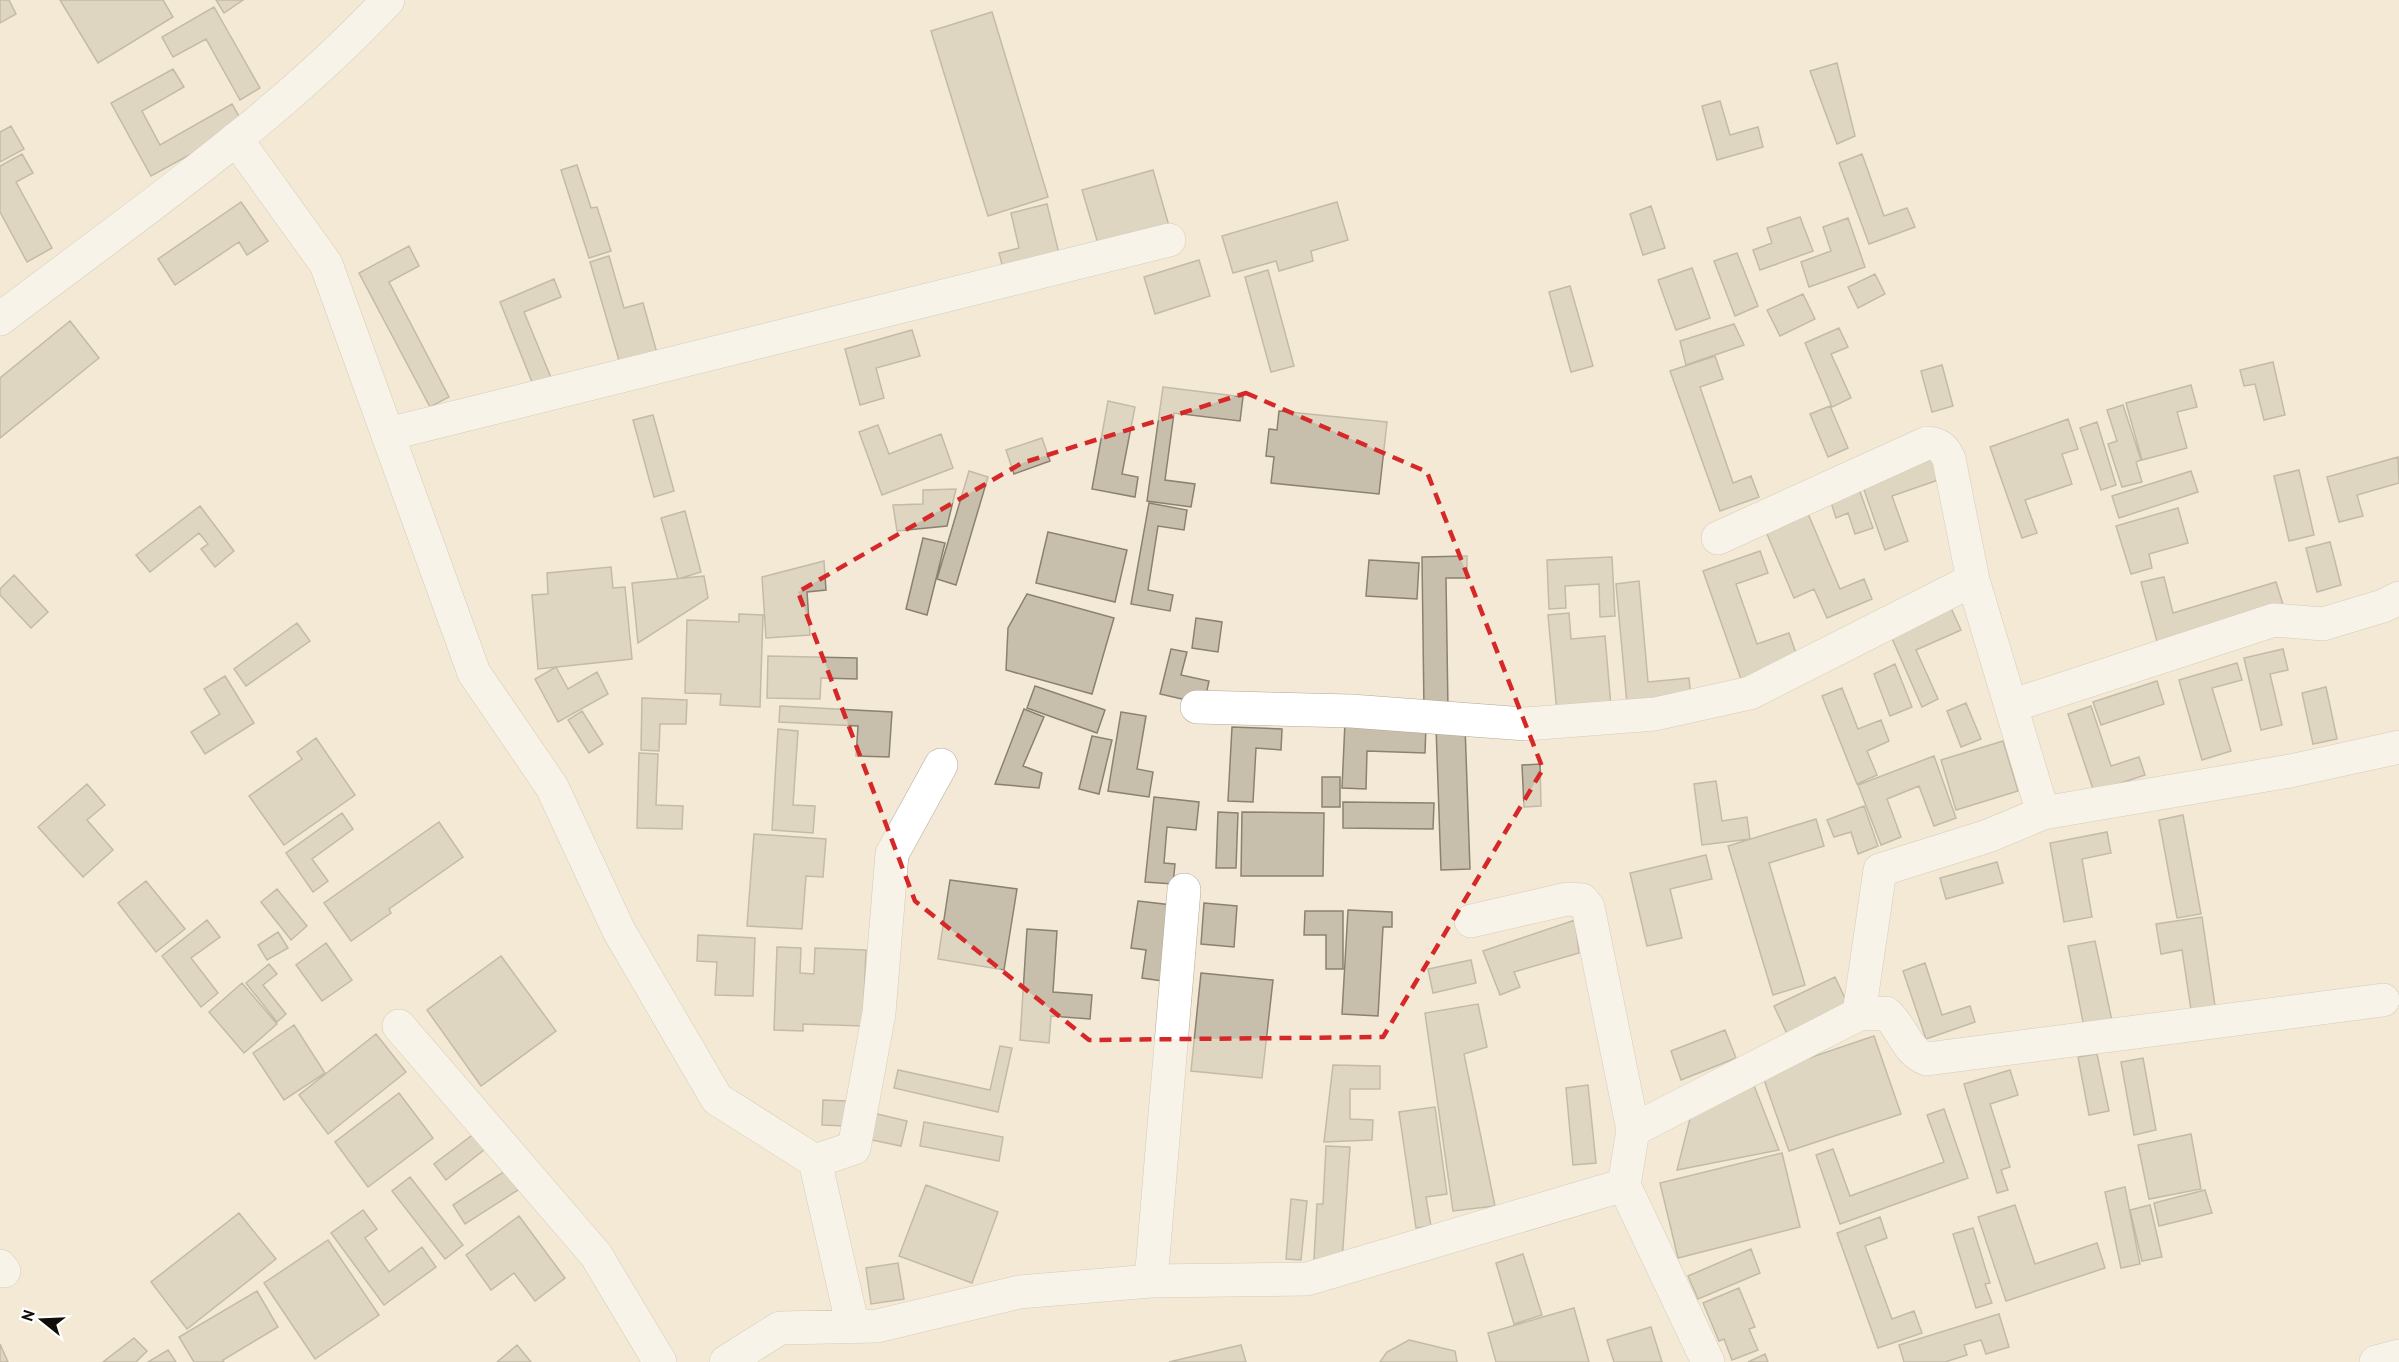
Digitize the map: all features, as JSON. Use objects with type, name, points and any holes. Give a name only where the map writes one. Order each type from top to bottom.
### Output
[{"type":"street","points":[[0,319],[236,139],[354,36],[388,0]]},
{"type":"street","points":[[236,139],[326,264],[474,673],[552,787],[619,932],[717,1099],[815,1161],[853,1327]]},
{"type":"street","points":[[388,434],[1169,240]]},
{"type":"street","points":[[1718,538],[1927,443],[1936,444],[1944,449],[1949,459],[1974,580],[2043,813]]},
{"type":"street","points":[[1197,707],[1351,711],[1526,724],[1655,714],[1750,693],[1974,580]]},
{"type":"street","points":[[2011,706],[2274,620],[2323,624],[2383,606],[2399,598]]},
{"type":"street","points":[[1859,1014],[1880,870],[1988,836],[2043,813],[2290,771],[2399,747]]},
{"type":"street","points":[[815,1161],[854,1148],[879,1013],[892,854],[941,765]]},
{"type":"street","points":[[1152,1281],[1184,890]]},
{"type":"street","points":[[1471,921],[1567,899],[1582,900],[1588,907],[1633,1130],[1624,1185],[1708,1362]]},
{"type":"street","points":[[1633,1130],[1859,1014],[1886,1013],[1894,1019],[1912,1050],[1927,1059],[2383,1000]]},
{"type":"street","points":[[399,1026],[596,1254],[660,1362]]},
{"type":"street","points":[[726,1362],[780,1328],[877,1326],[1019,1292],[1152,1281],[1307,1279],[1624,1185]]},
{"type":"street","points":[[2376,1362],[2399,1356]]},
{"type":"highlighted area","points":[[1246,393],[1427,472],[1543,769],[1383,1037],[1089,1040],[915,901],[798,592],[1022,463]]},
{"type":"building","points":[[0,0],[9,0],[16,14],[0,23]]},
{"type":"building","points":[[60,0],[163,0],[173,17],[98,63]]},
{"type":"building","points":[[216,0],[243,0],[224,13]]},
{"type":"building","points":[[214,7],[260,88],[240,100],[206,39],[173,57],[162,37]]},
{"type":"building","points":[[992,12],[1048,197],[988,216],[931,31]]},
{"type":"building","points":[[1837,63],[1855,136],[1837,144],[1810,71]]},
{"type":"building","points":[[173,69],[184,87],[142,111],[160,145],[232,104],[244,125],[151,176],[111,103]]},
{"type":"building","points":[[1720,101],[1730,135],[1758,127],[1763,147],[1717,160],[1702,106]]},
{"type":"building","points":[[11,126],[24,149],[0,162],[0,132]]},
{"type":"building","points":[[22,154],[33,173],[16,182],[52,248],[27,262],[0,212],[0,166]]},
{"type":"building","points":[[1862,154],[1884,216],[1907,208],[1915,227],[1869,244],[1839,163]]},
{"type":"building","points":[[577,165],[591,208],[597,207],[611,251],[589,258],[561,170]]},
{"type":"building","points":[[1153,170],[1169,226],[1099,247],[1082,190]]},
{"type":"building","points":[[241,202],[268,241],[247,255],[239,242],[175,285],[158,259]]},
{"type":"building","points":[[1337,202],[1348,240],[1311,251],[1313,261],[1279,271],[1276,261],[1233,273],[1222,236]]},
{"type":"building","points":[[1047,204],[1060,258],[1004,272],[999,253],[1019,248],[1011,213]]},
{"type":"building","points":[[1651,206],[1665,248],[1643,255],[1630,214]]},
{"type":"building","points":[[1800,217],[1813,251],[1760,270],[1753,250],[1772,243],[1767,228]]},
{"type":"building","points":[[1848,218],[1865,267],[1809,287],[1801,262],[1831,251],[1823,227]]},
{"type":"building","points":[[409,246],[419,266],[389,282],[449,397],[430,407],[359,273]]},
{"type":"building","points":[[1737,253],[1758,306],[1735,316],[1714,261]]},
{"type":"building","points":[[609,256],[624,308],[643,303],[660,364],[623,374],[590,262]]},
{"type":"building","points":[[1199,260],[1210,296],[1155,314],[1144,277]]},
{"type":"building","points":[[1692,268],[1710,318],[1676,330],[1658,280]]},
{"type":"building","points":[[1268,270],[1294,366],[1271,372],[1245,277]]},
{"type":"building","points":[[1875,274],[1885,294],[1858,308],[1848,287]]},
{"type":"building","points":[[554,279],[561,297],[524,312],[552,380],[534,387],[500,302]]},
{"type":"building","points":[[1570,286],[1593,366],[1571,372],[1549,292]]},
{"type":"building","points":[[1803,294],[1815,319],[1780,336],[1767,310]]},
{"type":"building","points":[[70,321],[99,358],[0,438],[0,378]]},
{"type":"building","points":[[1734,324],[1744,345],[1686,365],[1680,341]]},
{"type":"building","points":[[1839,328],[1848,347],[1831,354],[1851,398],[1832,407],[1805,343]]},
{"type":"building","points":[[912,330],[920,356],[876,368],[884,398],[860,405],[845,349]]},
{"type":"building","points":[[1715,356],[1723,379],[1700,387],[1733,483],[1751,476],[1759,497],[1720,511],[1670,371]]},
{"type":"building","points":[[2273,362],[2285,415],[2264,420],[2255,384],[2244,386],[2240,370]]},
{"type":"building","points":[[1942,365],[1953,406],[1932,412],[1921,371]]},
{"type":"building","points":[[2191,385],[2197,407],[2177,412],[2187,448],[2142,460],[2126,403]]},
{"type":"building","points":[[1163,387],[1243,397],[1240,421],[1174,413],[1165,480],[1195,484],[1191,507],[1147,501]]},
{"type":"building","points":[[1108,401],[1135,407],[1122,474],[1138,477],[1135,497],[1092,489]]},
{"type":"building","points":[[2123,405],[2141,460],[2136,462],[2142,482],[2122,487],[2108,444],[2117,441],[2107,410]]},
{"type":"building","points":[[1830,406],[1848,448],[1828,457],[1810,414]]},
{"type":"building","points":[[1279,411],[1387,422],[1379,494],[1271,483],[1274,457],[1266,456],[1269,429],[1277,430]]},
{"type":"building","points":[[653,415],[674,491],[654,497],[633,420]]},
{"type":"building","points":[[2068,419],[2078,449],[2062,454],[2072,484],[2025,500],[2037,533],[2022,538],[1990,447]]},
{"type":"building","points":[[2097,422],[2116,485],[2101,490],[2080,428]]},
{"type":"building","points":[[878,425],[889,454],[941,434],[953,468],[882,495],[859,432]]},
{"type":"building","points":[[1042,438],[1050,461],[1014,474],[1006,450]]},
{"type":"building","points":[[1937,457],[1944,478],[1892,496],[1908,541],[1885,550],[1862,484]]},
{"type":"building","points":[[2398,457],[2399,483],[2357,495],[2363,516],[2339,522],[2327,477]]},
{"type":"building","points":[[2299,470],[2314,535],[2289,541],[2274,476]]},
{"type":"building","points":[[969,471],[988,477],[956,585],[937,579]]},
{"type":"building","points":[[2191,471],[2198,492],[2119,518],[2112,496]]},
{"type":"building","points":[[956,489],[947,526],[897,531],[893,505],[923,504],[923,490]]},
{"type":"building","points":[[1859,489],[1873,528],[1855,534],[1848,513],[1836,518],[1830,499]]},
{"type":"building","points":[[1149,503],[1187,510],[1184,530],[1158,526],[1148,590],[1173,595],[1170,611],[1131,604]]},
{"type":"building","points":[[200,506],[234,551],[215,567],[201,549],[208,544],[199,533],[150,572],[136,555]]},
{"type":"building","points":[[2178,508],[2188,543],[2149,554],[2152,568],[2131,574],[2116,526]]},
{"type":"building","points":[[1806,509],[1840,589],[1864,579],[1872,599],[1827,618],[1814,589],[1794,598],[1764,527]]},
{"type":"building","points":[[685,511],[701,572],[678,579],[661,518]]},
{"type":"building","points":[[1048,532],[1127,550],[1115,602],[1036,583]]},
{"type":"building","points":[[923,538],[945,543],[927,615],[906,609]]},
{"type":"building","points":[[2330,542],[2341,585],[2317,592],[2306,548]]},
{"type":"building","points":[[1760,551],[1768,573],[1736,584],[1757,644],[1789,633],[1799,662],[1742,682],[1703,571]]},
{"type":"building","points":[[1467,556],[1467,578],[1446,578],[1448,710],[1424,711],[1422,557]]},
{"type":"building","points":[[1612,557],[1615,616],[1600,617],[1599,584],[1565,586],[1566,608],[1549,609],[1547,560]]},
{"type":"building","points":[[1369,560],[1419,563],[1417,599],[1366,596]]},
{"type":"building","points":[[824,561],[826,590],[807,592],[810,635],[766,638],[762,577]]},
{"type":"building","points":[[611,567],[613,588],[625,587],[632,659],[538,669],[532,595],[548,594],[547,573]]},
{"type":"building","points":[[14,575],[48,612],[31,628],[0,595],[0,589]]},
{"type":"building","points":[[704,576],[708,598],[638,643],[632,583]]},
{"type":"building","points":[[2164,577],[2173,613],[2276,582],[2285,611],[2159,649],[2141,582]]},
{"type":"building","points":[[1639,581],[1648,682],[1689,678],[1691,698],[1627,704],[1616,584]]},
{"type":"building","points":[[1027,594],[1114,618],[1092,694],[1006,670],[1008,628]]},
{"type":"building","points":[[1951,608],[1961,630],[1916,650],[1938,699],[1922,707],[1891,636]]},
{"type":"building","points":[[1569,613],[1571,639],[1605,636],[1611,707],[1557,713],[1548,615]]},
{"type":"building","points":[[739,614],[763,615],[760,707],[720,705],[721,694],[685,693],[687,620],[739,622]]},
{"type":"building","points":[[1196,618],[1222,622],[1218,652],[1192,648]]},
{"type":"building","points":[[297,623],[310,641],[246,686],[234,669]]},
{"type":"building","points":[[1171,649],[1187,652],[1181,675],[1209,681],[1204,704],[1160,694]]},
{"type":"building","points":[[2283,649],[2288,670],[2270,674],[2282,725],[2261,730],[2244,658]]},
{"type":"building","points":[[768,656],[857,658],[857,679],[821,678],[820,699],[767,698]]},
{"type":"building","points":[[2237,663],[2242,680],[2212,688],[2231,751],[2202,760],[2179,680]]},
{"type":"building","points":[[1895,664],[1912,707],[1890,716],[1874,674]]},
{"type":"building","points":[[556,667],[568,689],[597,672],[608,694],[558,722],[535,679]]},
{"type":"building","points":[[225,676],[254,723],[205,754],[191,732],[220,714],[204,689]]},
{"type":"building","points":[[2157,681],[2164,704],[2101,725],[2093,702]]},
{"type":"building","points":[[1035,686],[1105,710],[1097,733],[1027,708]]},
{"type":"building","points":[[2326,687],[2337,739],[2313,744],[2302,693]]},
{"type":"building","points":[[1842,688],[1858,729],[1881,720],[1889,741],[1867,751],[1877,775],[1857,784],[1822,696]]},
{"type":"building","points":[[642,698],[687,700],[686,724],[660,724],[659,751],[641,750]]},
{"type":"building","points":[[1966,703],[1981,739],[1961,747],[1947,711]]},
{"type":"building","points":[[780,706],[892,712],[889,757],[856,756],[858,726],[779,722]]},
{"type":"building","points":[[2091,706],[2111,766],[2139,757],[2145,775],[2094,792],[2068,714]]},
{"type":"building","points":[[1024,709],[1044,717],[1023,766],[1042,773],[1039,788],[995,784]]},
{"type":"building","points":[[582,711],[603,744],[589,753],[568,720]]},
{"type":"building","points":[[1121,712],[1146,716],[1137,769],[1153,772],[1149,797],[1108,791]]},
{"type":"building","points":[[1345,722],[1426,724],[1425,753],[1367,751],[1366,789],[1342,788]]},
{"type":"building","points":[[1465,726],[1470,869],[1441,870],[1436,727]]},
{"type":"building","points":[[1232,727],[1282,729],[1281,750],[1256,748],[1253,802],[1228,801]]},
{"type":"building","points":[[778,729],[798,731],[793,805],[815,806],[813,833],[772,830]]},
{"type":"building","points":[[1092,736],[1112,740],[1099,794],[1079,789]]},
{"type":"building","points":[[316,738],[355,795],[284,845],[249,796],[302,759],[297,752]]},
{"type":"building","points":[[2003,741],[2018,791],[1956,810],[1941,760]]},
{"type":"building","points":[[639,753],[658,754],[656,805],[683,806],[682,829],[637,828]]},
{"type":"building","points":[[1934,756],[1956,818],[1934,826],[1919,786],[1887,799],[1901,837],[1881,845],[1858,785]]},
{"type":"building","points":[[1540,764],[1541,806],[1524,807],[1522,765]]},
{"type":"building","points":[[1322,777],[1340,777],[1340,807],[1322,807]]},
{"type":"building","points":[[1716,781],[1722,821],[1747,817],[1750,839],[1702,845],[1694,784]]},
{"type":"building","points":[[87,784],[105,805],[87,820],[113,850],[83,877],[38,827]]},
{"type":"building","points":[[1154,797],[1199,802],[1196,830],[1167,827],[1164,863],[1175,864],[1173,884],[1145,882]]},
{"type":"building","points":[[1343,802],[1434,803],[1433,829],[1343,828]]},
{"type":"building","points":[[1864,806],[1878,846],[1858,854],[1851,832],[1834,837],[1827,820]]},
{"type":"building","points":[[1218,812],[1238,813],[1236,868],[1216,868]]},
{"type":"building","points":[[1242,812],[1324,813],[1323,876],[1241,876]]},
{"type":"building","points":[[342,813],[353,829],[312,859],[328,881],[313,892],[286,853]]},
{"type":"building","points":[[2183,815],[2201,914],[2177,918],[2159,820]]},
{"type":"building","points":[[1816,819],[1824,846],[1769,863],[1805,985],[1773,995],[1728,846]]},
{"type":"building","points":[[439,822],[463,857],[389,909],[391,913],[351,941],[324,903]]},
{"type":"building","points":[[2107,832],[2111,853],[2082,859],[2092,917],[2064,922],[2050,843]]},
{"type":"building","points":[[754,834],[826,839],[823,877],[806,876],[802,929],[747,926]]},
{"type":"building","points":[[1706,855],[1712,879],[1670,889],[1682,938],[1647,946],[1630,873]]},
{"type":"building","points":[[1997,862],[2003,883],[1946,899],[1940,878]]},
{"type":"building","points":[[950,880],[1017,889],[1004,970],[938,959]]},
{"type":"building","points":[[146,881],[185,929],[156,952],[118,903]]},
{"type":"building","points":[[277,889],[307,926],[291,940],[261,902]]},
{"type":"building","points":[[1138,901],[1172,905],[1162,981],[1142,978],[1146,950],[1131,948]]},
{"type":"building","points":[[1204,903],[1237,906],[1234,947],[1201,944]]},
{"type":"building","points":[[1348,910],[1392,912],[1392,927],[1383,927],[1378,1016],[1342,1014]]},
{"type":"building","points":[[1305,911],[1343,911],[1343,969],[1326,969],[1326,935],[1304,935]]},
{"type":"building","points":[[2202,917],[2215,1006],[2191,1010],[2182,950],[2161,954],[2156,924]]},
{"type":"building","points":[[207,920],[220,937],[191,958],[218,993],[201,1007],[162,956]]},
{"type":"building","points":[[1575,920],[1579,953],[1514,972],[1520,987],[1500,995],[1483,951]]},
{"type":"building","points":[[1027,929],[1057,931],[1053,992],[1092,995],[1090,1019],[1051,1016],[1049,1043],[1020,1040]]},
{"type":"building","points":[[278,932],[288,948],[267,960],[258,945]]},
{"type":"building","points":[[698,935],[755,938],[753,996],[715,995],[717,962],[697,961]]},
{"type":"building","points":[[2095,941],[2112,1021],[2084,1027],[2068,946]]},
{"type":"building","points":[[326,943],[352,980],[322,1001],[296,965]]},
{"type":"building","points":[[777,947],[801,948],[800,973],[814,974],[815,948],[866,950],[863,1026],[803,1024],[803,1031],[774,1030]]},
{"type":"building","points":[[501,956],[556,1031],[481,1086],[427,1010]]},
{"type":"building","points":[[1471,960],[1476,983],[1433,993],[1428,969]]},
{"type":"building","points":[[1925,963],[1942,1015],[1970,1006],[1975,1022],[1926,1039],[1903,971]]},
{"type":"building","points":[[269,964],[277,974],[263,985],[286,1014],[277,1022],[246,983]]},
{"type":"building","points":[[1201,973],[1273,980],[1262,1078],[1191,1071]]},
{"type":"building","points":[[1835,977],[1850,1009],[1789,1038],[1774,1006]]},
{"type":"building","points":[[242,983],[277,1024],[244,1053],[209,1012]]},
{"type":"building","points":[[1478,1004],[1487,1047],[1464,1054],[1495,1206],[1453,1211],[1425,1013]]},
{"type":"building","points":[[294,1025],[325,1073],[284,1100],[253,1053]]},
{"type":"building","points":[[1725,1030],[1736,1058],[1681,1080],[1671,1051]]},
{"type":"building","points":[[376,1034],[406,1072],[328,1134],[299,1095]]},
{"type":"building","points":[[1874,1036],[1901,1114],[1789,1151],[1762,1074]]},
{"type":"building","points":[[1000,1046],[1012,1048],[998,1112],[894,1088],[898,1070],[990,1090]]},
{"type":"building","points":[[2097,1054],[2109,1111],[2089,1115],[2078,1057]]},
{"type":"building","points":[[2143,1058],[2156,1130],[2134,1135],[2121,1062]]},
{"type":"building","points":[[1333,1065],[1380,1066],[1380,1089],[1350,1089],[1350,1119],[1373,1120],[1372,1140],[1324,1142]]},
{"type":"building","points":[[2010,1070],[2018,1095],[1990,1104],[2010,1167],[2001,1170],[2008,1190],[1997,1193],[1964,1084]]},
{"type":"building","points":[[1753,1083],[1779,1150],[1677,1170],[1692,1111]]},
{"type":"building","points":[[1588,1085],[1596,1163],[1573,1165],[1566,1088]]},
{"type":"building","points":[[399,1093],[433,1138],[368,1187],[335,1142]]},
{"type":"building","points":[[823,1100],[846,1101],[845,1126],[822,1125]]},
{"type":"building","points":[[1435,1107],[1447,1194],[1426,1197],[1431,1226],[1416,1228],[1399,1112]]},
{"type":"building","points":[[1944,1109],[1968,1178],[1840,1224],[1816,1155],[1833,1149],[1850,1196],[1944,1162],[1927,1115]]},
{"type":"building","points":[[873,1113],[907,1121],[901,1146],[867,1139]]},
{"type":"building","points":[[924,1122],[1003,1137],[999,1161],[920,1146]]},
{"type":"building","points":[[479,1130],[490,1145],[446,1180],[434,1164]]},
{"type":"building","points":[[2191,1134],[2201,1189],[2149,1199],[2138,1145]]},
{"type":"building","points":[[1326,1146],[1350,1147],[1342,1261],[1314,1259],[1317,1204],[1323,1204]]},
{"type":"building","points":[[1782,1153],[1800,1227],[1678,1258],[1660,1183]]},
{"type":"building","points":[[508,1169],[521,1188],[465,1224],[453,1205]]},
{"type":"building","points":[[410,1177],[463,1245],[445,1259],[392,1191]]},
{"type":"building","points":[[926,1185],[998,1212],[972,1283],[899,1256]]},
{"type":"building","points":[[2125,1187],[2140,1264],[2121,1268],[2105,1192]]},
{"type":"building","points":[[2205,1190],[2212,1213],[2159,1226],[2154,1203]]},
{"type":"building","points":[[1291,1199],[1307,1201],[1301,1260],[1286,1259]]},
{"type":"building","points":[[2015,1205],[2035,1264],[2097,1243],[2105,1268],[2006,1301],[1978,1217]]},
{"type":"building","points":[[2150,1205],[2162,1257],[2142,1261],[2130,1210]]},
{"type":"building","points":[[363,1210],[377,1229],[365,1238],[389,1272],[422,1247],[436,1267],[384,1305],[331,1233]]},
{"type":"building","points":[[239,1213],[276,1259],[187,1329],[151,1282]]},
{"type":"building","points":[[519,1216],[565,1278],[535,1301],[514,1273],[491,1290],[466,1255]]},
{"type":"building","points":[[1880,1217],[1887,1238],[1865,1246],[1892,1319],[1914,1311],[1922,1333],[1878,1348],[1837,1233]]},
{"type":"building","points":[[1973,1228],[1990,1283],[1985,1284],[1992,1303],[1976,1308],[1953,1234]]},
{"type":"building","points":[[328,1240],[379,1315],[315,1359],[264,1283]]},
{"type":"building","points":[[1751,1249],[1760,1273],[1698,1299],[1688,1276]]},
{"type":"building","points":[[1523,1254],[1542,1315],[1514,1324],[1496,1263]]},
{"type":"building","points":[[898,1263],[904,1299],[871,1304],[866,1268]]},
{"type":"building","points":[[1739,1288],[1755,1327],[1749,1329],[1758,1350],[1732,1360],[1724,1339],[1719,1341],[1703,1303]]},
{"type":"building","points":[[257,1291],[278,1327],[223,1360],[224,1362],[194,1362],[179,1337]]},
{"type":"building","points":[[1574,1308],[1589,1362],[1496,1362],[1488,1333]]},
{"type":"building","points":[[1999,1314],[2009,1347],[1986,1354],[1981,1340],[1964,1345],[1967,1355],[1945,1362],[1904,1362],[1899,1345]]},
{"type":"building","points":[[1651,1327],[1662,1362],[1614,1362],[1607,1340]]},
{"type":"building","points":[[134,1338],[147,1351],[136,1362],[103,1362]]},
{"type":"building","points":[[1409,1340],[1455,1351],[1457,1362],[1380,1362],[1387,1352]]},
{"type":"building","points":[[0,1344],[8,1362],[0,1362]]},
{"type":"building","points":[[517,1345],[531,1362],[497,1362]]},
{"type":"building","points":[[1241,1345],[1246,1362],[1169,1362]]},
{"type":"building","points":[[168,1350],[176,1362],[148,1362]]},
{"type":"building","points":[[1765,1354],[1768,1362],[1748,1362]]}]
